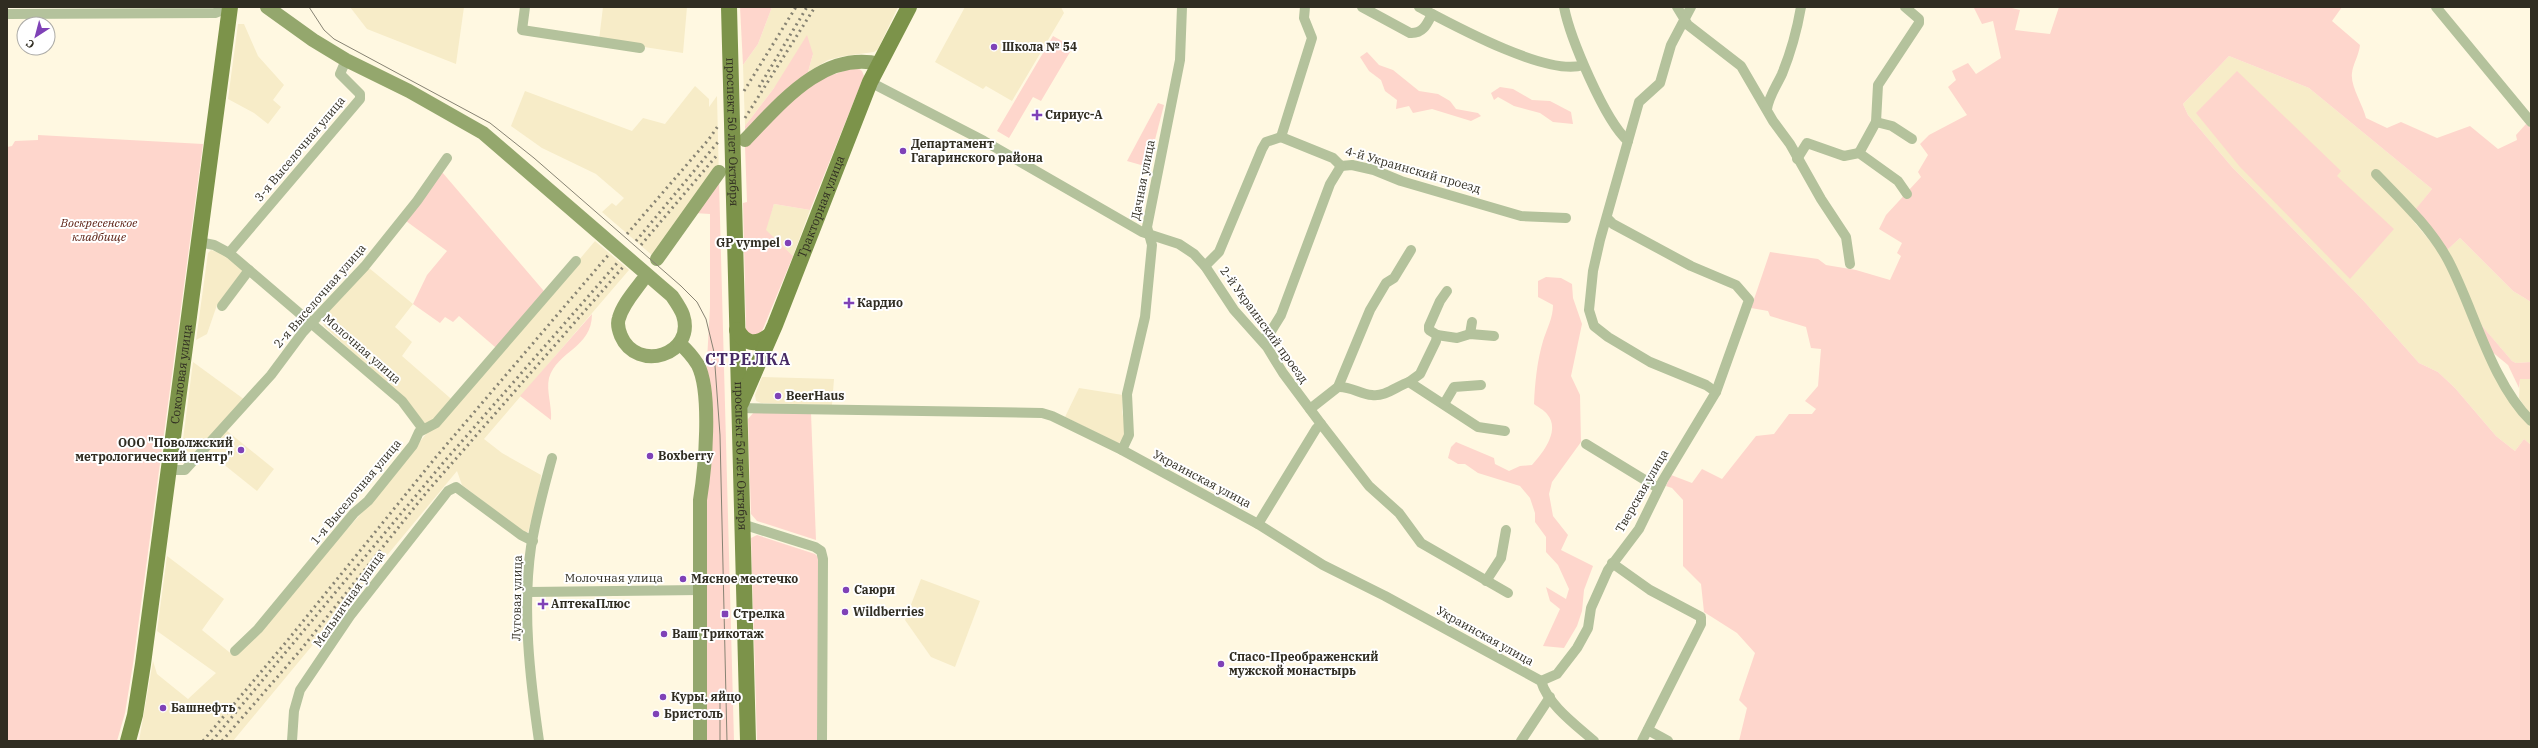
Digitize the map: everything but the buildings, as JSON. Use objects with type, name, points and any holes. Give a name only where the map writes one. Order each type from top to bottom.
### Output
[{"type":"main road","name":"Соколовая улица","points":[[128,741],[135,715],[230,7]]},
{"type":"main road","name":"проспект 50 лет Октября","points":[[728,7],[748,741]]},
{"type":"main road","name":"Тракторная улица","points":[[739,408],[870,82],[909,7]]},
{"type":"main road","points":[[737,330],[742,339],[749,342],[760,342],[769,336]]},
{"type":"street","points":[[7,14],[215,13],[230,7],[234,7]]},
{"type":"street","points":[[267,7],[313,40],[346,60],[409,91],[482,133],[672,296],[683,314],[685,327],[680,344],[661,356],[643,356],[635,353],[623,340],[618,319],[624,306],[642,281]]},
{"type":"street","points":[[526,7],[522,30],[640,48]]},
{"type":"street","name":"Дачная улица","points":[[1122,450],[1129,435],[1127,394],[1145,316],[1152,245],[1147,227],[1180,60],[1182,7]]},
{"type":"street","points":[[1205,266],[1219,252],[1266,142],[1281,137],[1312,38],[1304,18],[1305,7]]},
{"type":"street","points":[[1362,7],[1410,33],[1418,34],[1423,30],[1432,14]]},
{"type":"street","points":[[1419,7],[1486,42],[1526,58],[1576,68],[1583,65]]},
{"type":"street","points":[[1564,7],[1583,65],[1608,111],[1628,141]]},
{"type":"street","points":[[1678,7],[1683,20],[1741,66],[1773,121],[1790,144],[1797,159],[1846,237],[1850,264]]},
{"type":"street","points":[[1692,7],[1683,20],[1671,45],[1660,83],[1639,102],[1593,271],[1589,300],[1590,320],[1594,326],[1608,337],[1650,362],[1706,385],[1716,392]]},
{"type":"street","points":[[1767,109],[1768,101],[1782,73],[1798,27],[1801,7]]},
{"type":"street","points":[[1859,153],[1876,122],[1878,85],[1919,23],[1919,19],[1905,7]]},
{"type":"street","points":[[2436,7],[2531,122]]},
{"type":"street","name":"3-я Выселочная улица","points":[[229,253],[360,99],[360,94],[340,74],[346,60]]},
{"type":"street","points":[[745,140],[795,91],[817,74],[845,62],[863,60],[880,64]]},
{"type":"street","name":"2-й Украинский проезд","points":[[870,82],[984,141],[1149,235],[1179,244],[1194,254],[1205,266],[1234,310],[1262,340],[1321,424],[1370,486],[1399,513],[1421,543],[1508,593]]},
{"type":"street","points":[[1876,122],[1892,126],[1912,139]]},
{"type":"street","name":"4-й Украинский проезд","points":[[1281,137],[1333,158],[1341,166],[1374,170],[1401,181],[1521,216],[1566,218]]},
{"type":"street","points":[[1797,159],[1807,143],[1844,156],[1859,153],[1898,181],[1907,194]]},
{"type":"street","name":"2-я Выселочная улица","points":[[169,470],[186,470],[270,375],[312,323],[365,266],[417,201],[447,158]]},
{"type":"street","points":[[1262,340],[1268,336],[1281,315],[1330,184],[1341,166]]},
{"type":"street","points":[[657,259],[719,172]]},
{"type":"street","points":[[2376,174],[2421,222],[2447,258],[2502,379],[2521,410],[2531,421]]},
{"type":"street","name":"Тверская улица","points":[[1541,681],[1557,674],[1577,648],[1588,628],[1594,599],[1612,563],[1639,529],[1658,488],[1716,392],[1749,300],[1736,285],[1691,266],[1613,224],[1607,218]]},
{"type":"street","name":"Молочная улица","points":[[199,242],[214,245],[229,253],[402,401],[423,429]]},
{"type":"street","points":[[1338,387],[1370,310],[1386,283],[1394,278],[1411,250]]},
{"type":"street","name":"1-я Выселочная улица","points":[[235,651],[258,629],[354,513],[368,501],[413,445],[423,429],[436,423],[576,261]]},
{"type":"street","points":[[222,306],[249,270]]},
{"type":"street","points":[[1447,291],[1440,300],[1429,326],[1429,330],[1437,336],[1457,338],[1470,334],[1494,336]]},
{"type":"street","points":[[1470,334],[1472,322]]},
{"type":"street","points":[[1310,409],[1338,387],[1344,386],[1372,395],[1385,394],[1408,382],[1420,374],[1437,336]]},
{"type":"street","points":[[680,344],[691,354],[698,366],[705,406],[704,476],[700,500],[700,741]]},
{"type":"street","points":[[1408,382],[1478,427],[1505,431]]},
{"type":"street","points":[[1444,404],[1454,387],[1481,385]]},
{"type":"street","name":"Украинская улица","points":[[739,408],[1042,413],[1052,416],[1122,450],[1258,524],[1323,566],[1386,596],[1541,681],[1550,697],[1594,741]]},
{"type":"street","points":[[1258,524],[1316,429],[1321,424]]},
{"type":"street","points":[[1586,444],[1658,488]]},
{"type":"street","name":"Луговая улица","points":[[539,741],[529,652],[529,592],[533,541],[552,458]]},
{"type":"street","name":"Мельничная улица","points":[[292,741],[294,711],[300,690],[350,616],[378,582],[398,552],[448,491],[456,487],[521,535],[533,541]]},
{"type":"street","points":[[742,524],[815,546],[821,551],[823,559],[822,741]]},
{"type":"street","points":[[1486,581],[1501,558],[1506,530]]},
{"type":"street","points":[[1612,563],[1650,590],[1701,617],[1701,624],[1642,741]]},
{"type":"street","name":"Молочная улица","points":[[529,592],[700,590]]},
{"type":"street","points":[[1521,741],[1550,697]]},
{"type":"street","points":[[1648,730],[1668,741]]},
{"type":"shaded area","points":[[350,7],[464,7],[456,64],[367,29]]},
{"type":"shaded area","points":[[603,7],[687,7],[683,53],[599,40]]},
{"type":"shaded area","points":[[772,7],[898,7],[878,49],[874,52],[828,60],[808,72],[813,54],[774,88],[745,126],[743,65],[758,44]]},
{"type":"shaded area","name":"Школа № 54","points":[[965,7],[1061,7],[1064,13],[1012,101],[986,86],[983,89],[935,62]]},
{"type":"shaded area","points":[[238,24],[244,24],[258,56],[284,85],[273,100],[281,107],[268,124],[254,113],[228,99]]},
{"type":"shaded area","points":[[2229,56],[2309,88],[2432,189],[2410,217],[2440,253],[2461,293],[2470,322],[2531,425],[2531,445],[2524,439],[2515,451],[2496,436],[2455,388],[2438,372],[2419,363],[2362,299],[2232,167],[2188,115],[2183,104]]},
{"type":"shaded area","points":[[695,86],[709,99],[709,107],[717,96],[719,181],[660,262],[602,212],[612,203],[616,206],[624,198],[596,174],[542,148],[511,126],[525,91],[632,131],[643,118],[665,124]]},
{"type":"shaded area","name":"GP vympel","points":[[774,204],[810,210],[793,256],[765,230]]},
{"type":"shaded area","points":[[2460,238],[2513,291],[2531,302],[2531,362],[2516,363],[2512,361],[2477,320],[2446,251]]},
{"type":"shaded area","points":[[595,241],[629,270],[484,439],[502,453],[541,475],[538,498],[528,532],[524,532],[462,485],[457,471],[233,741],[139,741],[153,661],[157,674],[188,699],[216,673],[157,631],[167,556],[224,599],[202,630],[234,656],[374,499],[430,429],[406,402],[324,326],[322,321],[325,315],[369,268],[413,304],[395,327],[412,342],[402,356],[457,404]]},
{"type":"shaded area","points":[[211,250],[225,255],[244,271],[217,305],[207,334],[196,340],[208,253]]},
{"type":"shaded area","points":[[193,362],[245,400],[194,453],[186,451],[182,447]]},
{"type":"shaded area","points":[[762,377],[834,379],[832,405],[761,403],[756,401],[755,395]]},
{"type":"shaded area","points":[[2520,379],[2531,379],[2531,416],[2519,398]]},
{"type":"shaded area","points":[[1079,388],[1123,395],[1122,412],[1126,428],[1122,442],[1118,443],[1065,417]]},
{"type":"shaded area","points":[[226,430],[274,469],[257,491],[207,451]]},
{"type":"shaded area","points":[[921,579],[980,601],[955,667],[931,657],[905,620]]},
{"type":"green space","points":[[740,7],[772,7],[758,44],[743,65]]},
{"type":"green space","points":[[2008,7],[2020,10],[2015,30],[2050,34],[2059,7],[2342,7],[2332,21],[2360,45],[2352,78],[2366,118],[2387,128],[2401,122],[2437,138],[2470,126],[2498,149],[2517,140],[2516,135],[2526,124],[2531,128],[2531,302],[2513,291],[2460,238],[2446,251],[2415,210],[2432,189],[2309,88],[2229,56],[2183,104],[2188,115],[2232,167],[2362,299],[2419,363],[2438,372],[2455,388],[2496,436],[2515,451],[2524,439],[2531,445],[2531,741],[1739,741],[1747,708],[1739,700],[1755,653],[1737,633],[1704,612],[1701,584],[1683,566],[1683,500],[1672,488],[1666,486],[1671,475],[1692,483],[1702,469],[1722,479],[1756,436],[1774,434],[1789,414],[1812,414],[1816,409],[1805,401],[1818,386],[1821,349],[1811,348],[1806,327],[1770,316],[1768,311],[1751,308],[1770,252],[1818,259],[1826,265],[1856,270],[1890,280],[1901,256],[1897,253],[1902,243],[1879,229],[1886,215],[1921,177],[1918,172],[1928,155],[1920,144],[1929,135],[1967,115],[1948,87],[1956,80],[1952,71],[1968,63],[1976,74],[2001,58],[1993,21],[1982,24],[1974,8]]},
{"type":"green space","points":[[807,35],[813,54],[808,72],[745,134],[745,126],[774,88]]},
{"type":"green space","points":[[1053,36],[1073,47],[1041,101],[1033,97],[1009,138],[997,131]]},
{"type":"green space","points":[[1367,52],[1379,65],[1393,70],[1419,91],[1438,94],[1450,101],[1456,109],[1478,113],[1481,116],[1471,121],[1432,109],[1413,113],[1409,106],[1396,109],[1397,100],[1385,91],[1381,80],[1369,71],[1360,57]]},
{"type":"green space","points":[[856,67],[862,71],[864,76],[810,210],[774,204],[766,230],[793,256],[760,336],[757,338],[746,332],[743,203],[747,202],[745,146],[799,94],[820,79]]},
{"type":"green space","points":[[2237,71],[2341,171],[2337,176],[2394,229],[2350,279],[2240,167],[2196,113]]},
{"type":"green space","points":[[1500,87],[1513,89],[1532,100],[1550,101],[1571,112],[1573,124],[1553,122],[1540,113],[1514,106],[1498,97],[1494,100],[1491,93]]},
{"type":"green space","points":[[1158,103],[1164,105],[1148,167],[1127,161]]},
{"type":"green space","name":"Воскресенское кладбище","points":[[38,135],[203,144],[133,664],[125,713],[117,741],[7,741],[7,147],[12,146],[15,141],[38,140]]},
{"type":"green space","points":[[442,172],[549,297],[502,353],[459,316],[453,322],[445,317],[440,323],[413,304],[427,275],[447,251],[406,221]]},
{"type":"green space","points":[[719,181],[734,741],[704,741],[706,378],[710,307],[710,214],[694,213]]},
{"type":"green space","points":[[1546,277],[1561,278],[1572,284],[1573,298],[1582,324],[1571,376],[1580,395],[1581,442],[1552,482],[1549,494],[1553,516],[1568,535],[1561,550],[1593,566],[1584,590],[1582,611],[1577,626],[1564,648],[1543,646],[1560,609],[1550,601],[1546,587],[1566,599],[1569,589],[1558,565],[1546,552],[1546,537],[1535,522],[1535,513],[1530,498],[1520,486],[1478,473],[1465,464],[1458,464],[1448,458],[1451,447],[1456,442],[1494,458],[1495,464],[1509,471],[1520,466],[1532,465],[1549,441],[1552,427],[1551,420],[1543,410],[1534,404],[1539,357],[1553,310],[1553,305],[1538,297],[1538,281]]},
{"type":"green space","points":[[592,314],[586,335],[581,342],[559,361],[549,378],[548,388],[551,420],[520,396]]},
{"type":"green space","points":[[2477,320],[2512,361],[2516,363],[2531,362],[2531,379],[2520,379],[2519,388],[2508,365],[2491,351]]},
{"type":"green space","points":[[754,412],[811,413],[816,540],[757,521],[751,514],[748,419]]},
{"type":"green space","points":[[757,535],[815,554],[819,558],[818,741],[757,741],[751,538]]},
{"type":"tram line","points":[[309,7],[324,30],[334,39],[490,123],[534,158],[681,286],[697,302],[706,319],[714,352],[720,435],[727,741]]},
{"type":"tram line","points":[[720,699],[720,741]]},
{"type":"railway","points":[[744,91],[796,7]]},
{"type":"railway","points":[[759,87],[807,7]]},
{"type":"railway","points":[[745,118],[815,7]]},
{"type":"railway","points":[[627,234],[709,139],[718,126]]},
{"type":"railway","points":[[636,241],[718,142]]},
{"type":"railway","points":[[641,245],[718,154]]},
{"type":"railway","points":[[203,741],[287,641],[436,457],[610,253]]},
{"type":"railway","points":[[212,741],[443,463],[619,261]]},
{"type":"railway","points":[[222,741],[299,652],[426,493],[624,266]]},
{"type":"place","name":"Школа № 54","points":[[994,47]]},
{"type":"place","name":"Сириус-А","points":[[1037,115]]},
{"type":"place","name":"Департамент Гагаринского района","points":[[903,151]]},
{"type":"place","name":"GP vympel","points":[[788,243]]},
{"type":"place","name":"Кардио","points":[[849,303]]},
{"type":"place","name":"BeerHaus","points":[[778,396]]},
{"type":"place","name":"ООО \"Поволжский метрологический центр\"","points":[[241,450]]},
{"type":"place","name":"Boxberry","points":[[650,456]]},
{"type":"place","name":"Мясное местечко","points":[[683,579]]},
{"type":"place","name":"Саюри","points":[[846,590]]},
{"type":"place","name":"АптекаПлюс","points":[[543,604]]},
{"type":"place","name":"Wildberries","points":[[845,612]]},
{"type":"place","name":"Стрелка","points":[[725,614]]},
{"type":"place","name":"Ваш Трикотаж","points":[[664,634]]},
{"type":"place","name":"Спасо-Преображенский мужской монастырь","points":[[1221,664]]},
{"type":"place","name":"Куры, яйцо","points":[[663,697]]},
{"type":"place","name":"Башнефть","points":[[163,708]]},
{"type":"place","name":"Бристоль","points":[[656,714]]},
{"type":"district","name":"СТРЕЛКА","points":[[748,359]]}]
